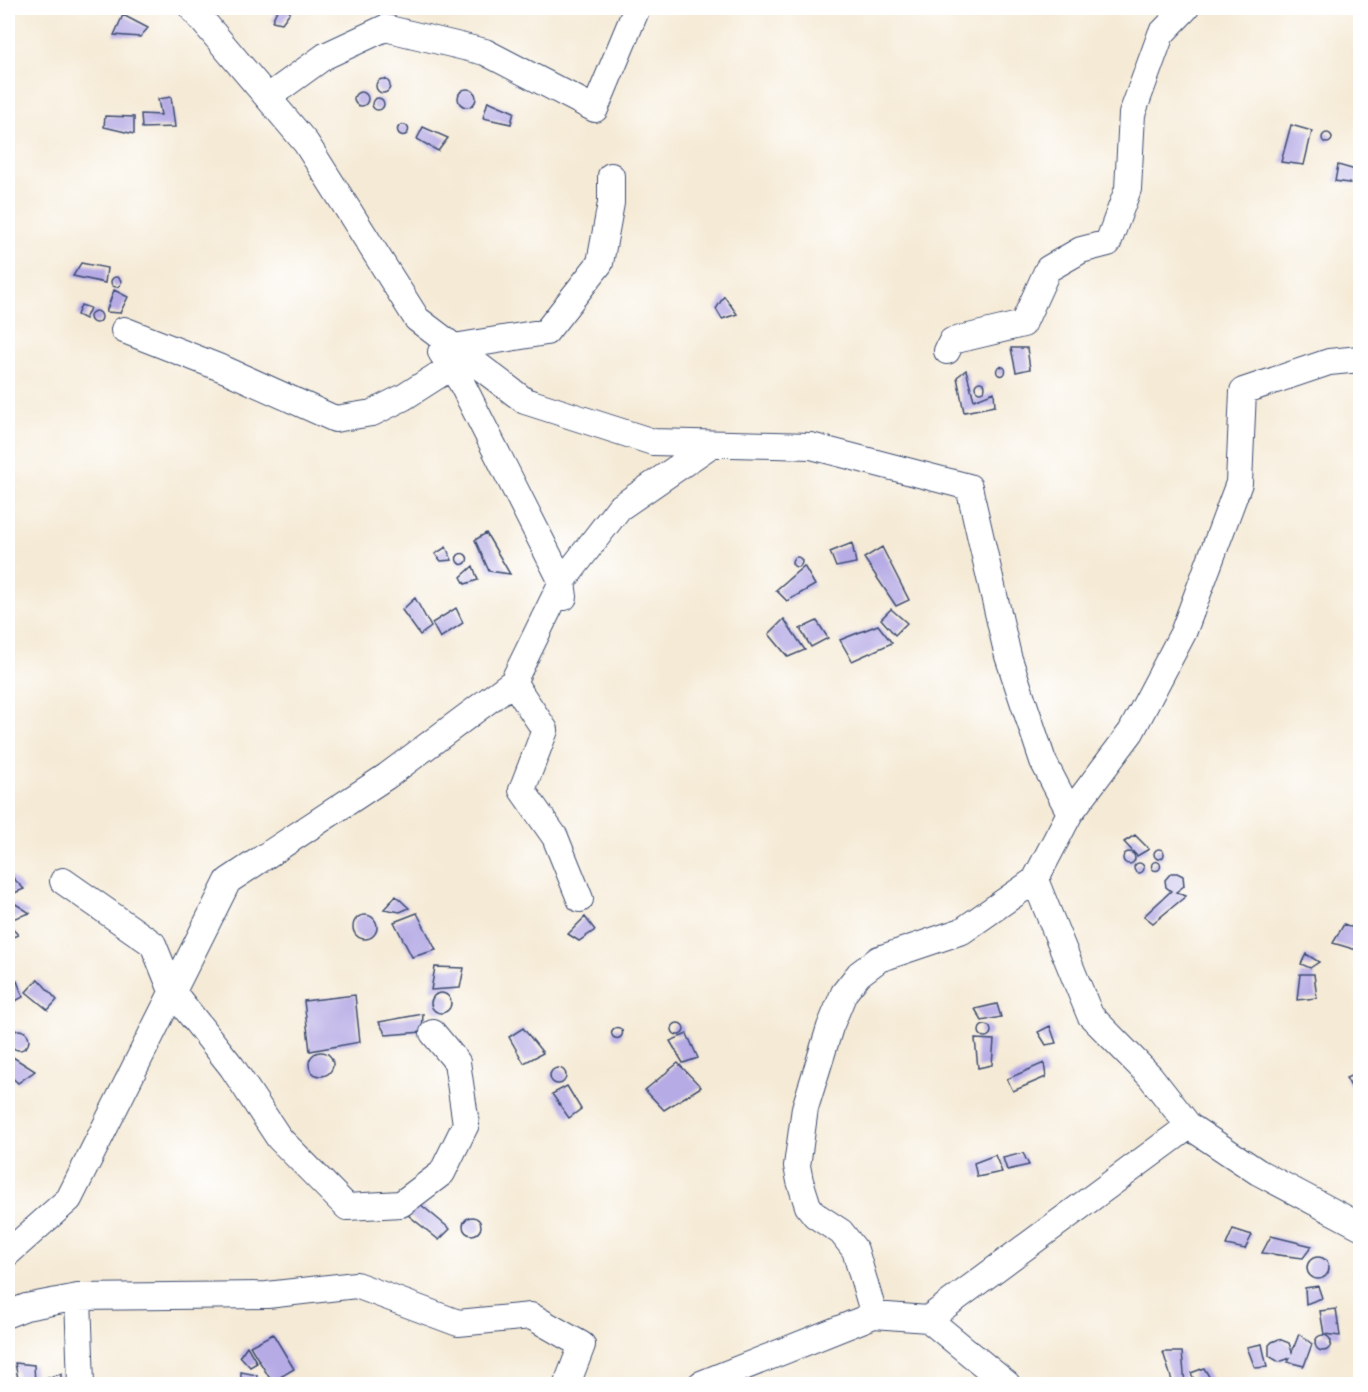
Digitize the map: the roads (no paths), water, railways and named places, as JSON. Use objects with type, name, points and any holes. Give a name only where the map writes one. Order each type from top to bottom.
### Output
[{"type":"street","points":[[192,8],[306,144],[417,319],[452,357],[525,401],[653,442],[811,447],[969,487],[1008,656],[1043,761],[1070,813]]},
{"type":"street","points":[[268,97],[325,56],[385,28],[485,52],[595,109],[637,8]]},
{"type":"street","points":[[946,351],[952,340],[1023,324],[1048,269],[1081,250],[1108,243],[1128,189],[1132,114],[1161,34],[1186,8]]},
{"type":"street","points":[[124,330],[226,370],[335,419],[372,413],[404,397],[452,357],[546,332],[600,263],[611,203],[611,177]]},
{"type":"street","points":[[452,357],[461,382],[563,593]]},
{"type":"street","points":[[874,1315],[855,1250],[842,1232],[815,1215],[808,1206],[797,1166],[806,1108],[830,1027],[844,993],[859,974],[879,959],[962,931],[1035,880],[1070,813],[1131,732],[1183,633],[1239,483],[1243,391],[1329,362],[1360,359]]},
{"type":"street","points":[[8,1253],[69,1198],[228,881],[387,776],[513,682],[563,593],[619,508],[712,444]]},
{"type":"street","points":[[513,682],[544,730],[522,790],[555,837],[580,899]]},
{"type":"street","points":[[63,880],[153,944],[172,991],[232,1066],[279,1138],[347,1207],[400,1204],[442,1173],[466,1124],[458,1062],[433,1033]]},
{"type":"street","points":[[1035,880],[1089,1015],[1150,1076],[1189,1126],[1258,1172],[1360,1226]]},
{"type":"street","points":[[928,1319],[1189,1126]]},
{"type":"street","points":[[8,1314],[26,1307],[78,1297],[267,1295],[356,1285],[458,1323],[531,1316],[582,1345],[567,1384]]},
{"type":"street","points":[[78,1297],[81,1384]]},
{"type":"street","points":[[700,1384],[874,1315],[928,1319],[1007,1384]]}]
